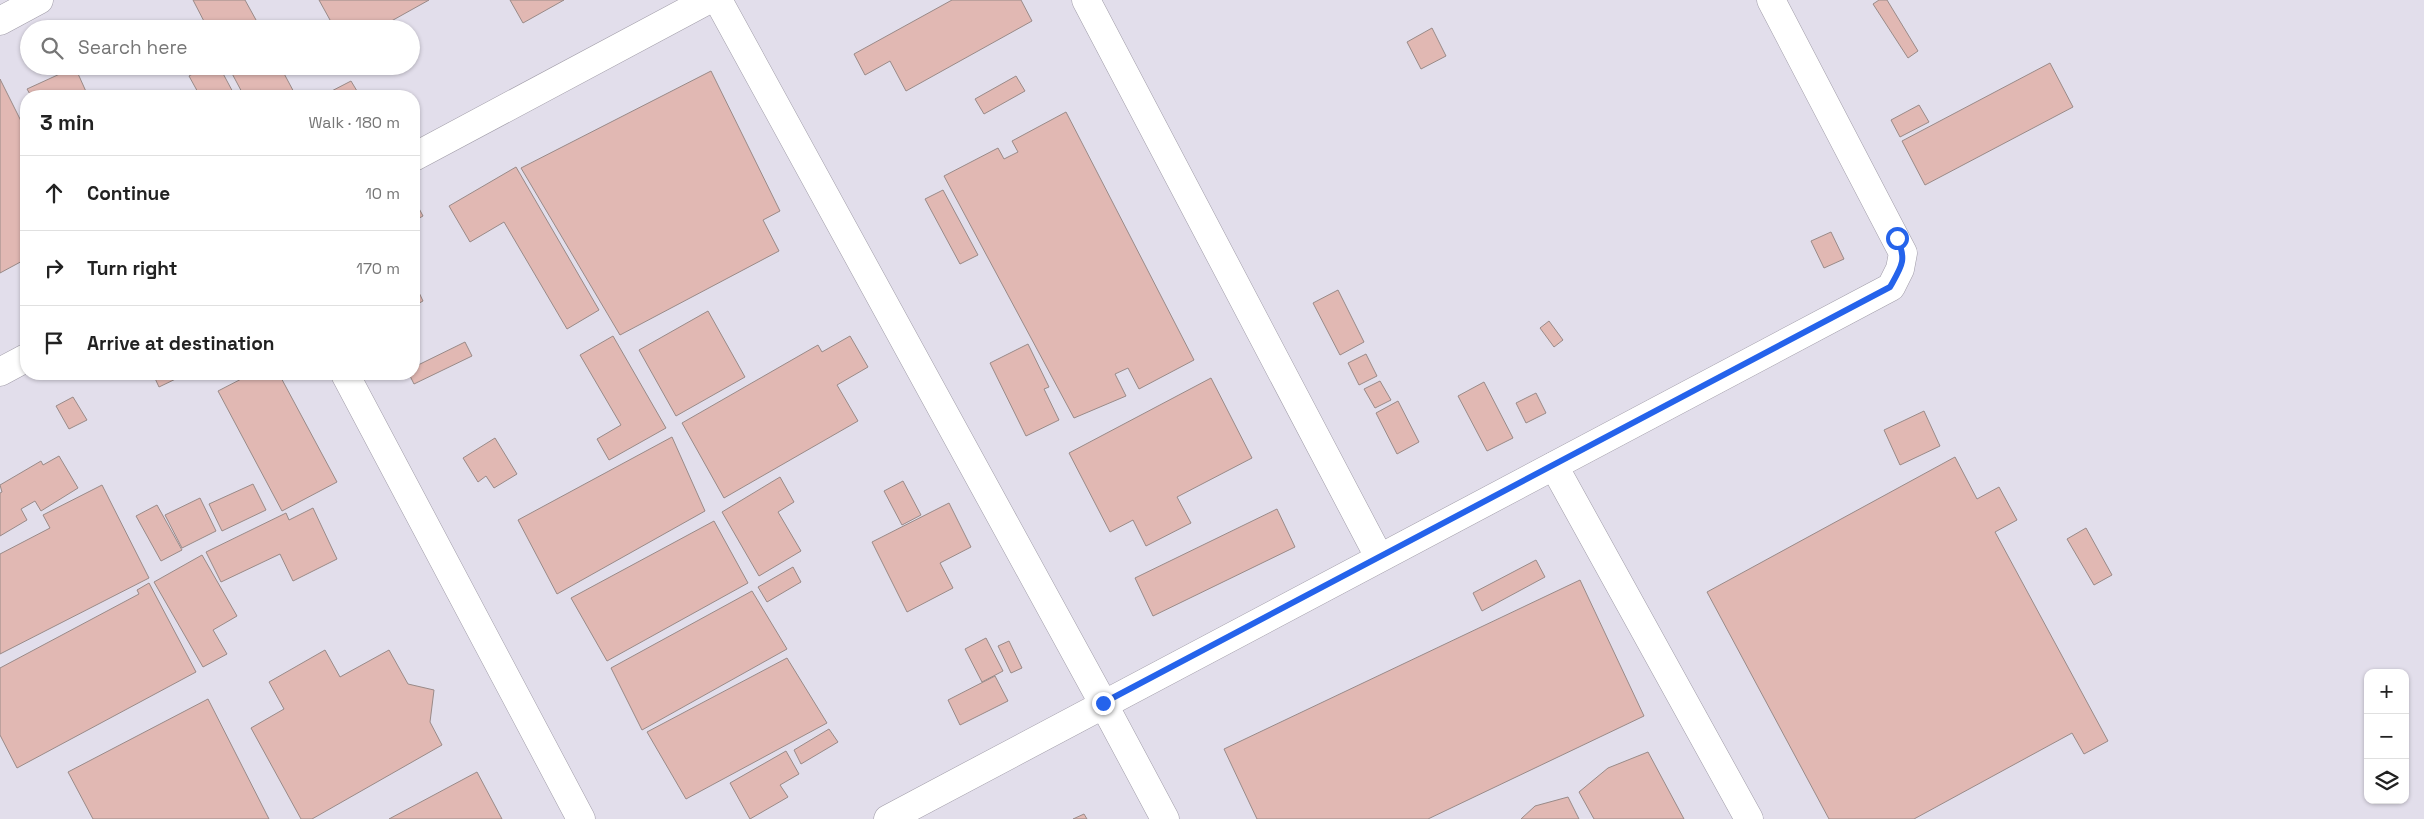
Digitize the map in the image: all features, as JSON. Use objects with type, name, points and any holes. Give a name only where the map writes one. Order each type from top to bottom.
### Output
[{"type":"lane","points":[[0,21],[40,0]]},
{"type":"lane","points":[[420,154],[708,0]]},
{"type":"lane","points":[[718,0],[1165,819]]},
{"type":"lane","points":[[1086,0],[1379,557]]},
{"type":"lane","points":[[888,819],[1103,703],[1890,287],[1900,269],[1903,253],[1897,238],[1771,0]]},
{"type":"lane","points":[[0,372],[20,361]]},
{"type":"lane","points":[[348,380],[581,819]]},
{"type":"lane","points":[[1554,466],[1749,819]]},
{"type":"building","points":[[193,0],[245,0],[256,20],[203,20]]},
{"type":"building","points":[[319,0],[429,0],[393,20],[330,20]]},
{"type":"building","points":[[510,0],[564,0],[523,23]]},
{"type":"building","points":[[952,0],[1021,0],[1032,21],[906,91],[890,61],[865,75],[854,54]]},
{"type":"building","points":[[1879,0],[1887,0],[1918,51],[1908,58],[1873,4]]},
{"type":"building","points":[[1432,28],[1446,56],[1421,69],[1407,42]]},
{"type":"building","points":[[2050,63],[2073,107],[1925,185],[1902,141]]},
{"type":"building","points":[[711,71],[780,211],[763,220],[779,251],[620,335],[521,168]]},
{"type":"building","points":[[58,75],[79,75],[85,90],[28,90]]},
{"type":"building","points":[[224,75],[232,90],[197,90],[189,76]]},
{"type":"building","points":[[233,75],[285,75],[293,90],[241,90]]},
{"type":"building","points":[[1016,76],[1025,91],[984,114],[975,99]]},
{"type":"building","points":[[0,79],[20,119],[20,262],[0,273]]},
{"type":"building","points":[[351,81],[356,90],[334,90]]},
{"type":"building","points":[[1919,105],[1929,122],[1900,137],[1891,120]]},
{"type":"building","points":[[1066,112],[1194,360],[1139,389],[1128,368],[1115,374],[1126,396],[1074,418],[944,176],[998,148],[1004,159],[1018,152],[1012,141]]},
{"type":"building","points":[[516,167],[599,310],[567,329],[504,222],[470,242],[449,206]]},
{"type":"building","points":[[943,190],[978,255],[960,264],[925,199]]},
{"type":"building","points":[[1831,232],[1844,259],[1824,268],[1811,241]]},
{"type":"building","points":[[1338,290],[1364,342],[1340,355],[1313,303]]},
{"type":"building","points":[[708,311],[745,377],[676,416],[639,350]]},
{"type":"building","points":[[1549,321],[1563,340],[1554,347],[1540,328]]},
{"type":"building","points":[[613,336],[666,428],[609,460],[597,439],[621,425],[580,355]]},
{"type":"building","points":[[850,336],[868,367],[837,385],[858,421],[724,498],[682,423],[818,345],[822,352]]},
{"type":"building","points":[[465,342],[472,356],[414,384],[412,380],[420,380],[420,364]]},
{"type":"building","points":[[1028,344],[1049,387],[1044,389],[1059,420],[1026,436],[990,363]]},
{"type":"building","points":[[1366,354],[1377,376],[1359,385],[1348,363]]},
{"type":"building","points":[[1211,378],[1252,458],[1177,497],[1191,523],[1146,546],[1133,520],[1110,532],[1069,453]]},
{"type":"building","points":[[156,380],[174,380],[159,387]]},
{"type":"building","points":[[239,380],[282,380],[337,482],[282,511],[218,391]]},
{"type":"building","points":[[1380,381],[1391,400],[1375,408],[1364,389]]},
{"type":"building","points":[[1484,382],[1513,438],[1487,451],[1458,396]]},
{"type":"building","points":[[1536,393],[1546,413],[1526,423],[1516,403]]},
{"type":"building","points":[[73,397],[87,420],[69,429],[56,406]]},
{"type":"building","points":[[1398,401],[1419,442],[1397,454],[1376,413]]},
{"type":"building","points":[[1924,411],[1940,446],[1900,465],[1884,430]]},
{"type":"building","points":[[672,437],[705,511],[557,594],[518,520]]},
{"type":"building","points":[[495,438],[517,474],[494,488],[486,476],[478,482],[463,458]]},
{"type":"building","points":[[59,456],[78,488],[41,511],[35,501],[21,509],[27,520],[0,536],[0,493],[2,492],[0,485],[41,461],[43,465]]},
{"type":"building","points":[[1955,457],[1977,499],[1999,487],[2017,520],[1995,532],[2108,741],[2084,754],[2072,733],[1914,819],[1829,819],[1707,592]]},
{"type":"building","points":[[780,477],[794,502],[778,512],[801,551],[759,576],[722,512]]},
{"type":"building","points":[[903,481],[921,515],[902,525],[884,491]]},
{"type":"building","points":[[253,484],[266,510],[222,531],[209,504]]},
{"type":"building","points":[[102,485],[149,578],[0,654],[0,554],[50,528],[43,515]]},
{"type":"building","points":[[200,498],[216,531],[182,548],[165,515]]},
{"type":"building","points":[[949,503],[971,547],[940,563],[953,588],[907,612],[872,542]]},
{"type":"building","points":[[157,505],[182,550],[161,561],[136,516]]},
{"type":"building","points":[[313,508],[337,559],[293,581],[280,554],[221,582],[206,552],[286,513],[289,520]]},
{"type":"building","points":[[1277,509],[1295,547],[1153,616],[1135,578]]},
{"type":"building","points":[[714,521],[748,583],[607,661],[571,598]]},
{"type":"building","points":[[2086,528],[2112,575],[2094,585],[2067,539]]},
{"type":"building","points":[[202,555],[237,616],[213,630],[227,654],[203,667],[154,582]]},
{"type":"building","points":[[1536,560],[1545,577],[1482,611],[1473,593]]},
{"type":"building","points":[[793,567],[801,582],[767,602],[758,587]]},
{"type":"building","points":[[1580,580],[1644,716],[1428,819],[1257,819],[1224,749]]},
{"type":"building","points":[[149,583],[196,672],[17,768],[0,735],[0,668],[139,594],[137,590]]},
{"type":"building","points":[[752,591],[787,649],[642,730],[611,668]]},
{"type":"building","points":[[986,638],[1003,671],[982,682],[965,649]]},
{"type":"building","points":[[1009,641],[1022,668],[1011,673],[998,646]]},
{"type":"building","points":[[325,650],[340,677],[389,650],[408,684],[434,690],[430,722],[442,745],[312,819],[301,819],[251,728],[284,709],[269,682]]},
{"type":"building","points":[[787,658],[827,723],[686,799],[647,732]]},
{"type":"building","points":[[995,676],[1008,701],[960,725],[948,700]]},
{"type":"building","points":[[208,699],[269,819],[93,819],[68,772]]},
{"type":"building","points":[[829,729],[838,742],[801,764],[794,750]]},
{"type":"building","points":[[786,751],[799,774],[780,785],[788,797],[750,819],[730,783]]},
{"type":"building","points":[[1648,752],[1684,819],[1594,819],[1579,792],[1608,768]]},
{"type":"building","points":[[477,772],[502,819],[389,819]]},
{"type":"building","points":[[1568,797],[1579,819],[1521,819],[1535,806]]},
{"type":"building","points":[[1084,814],[1087,819],[1073,819]]},
{"type":"route","points":[[1103,703],[1890,287],[1900,269],[1903,253],[1897,238]]}]
